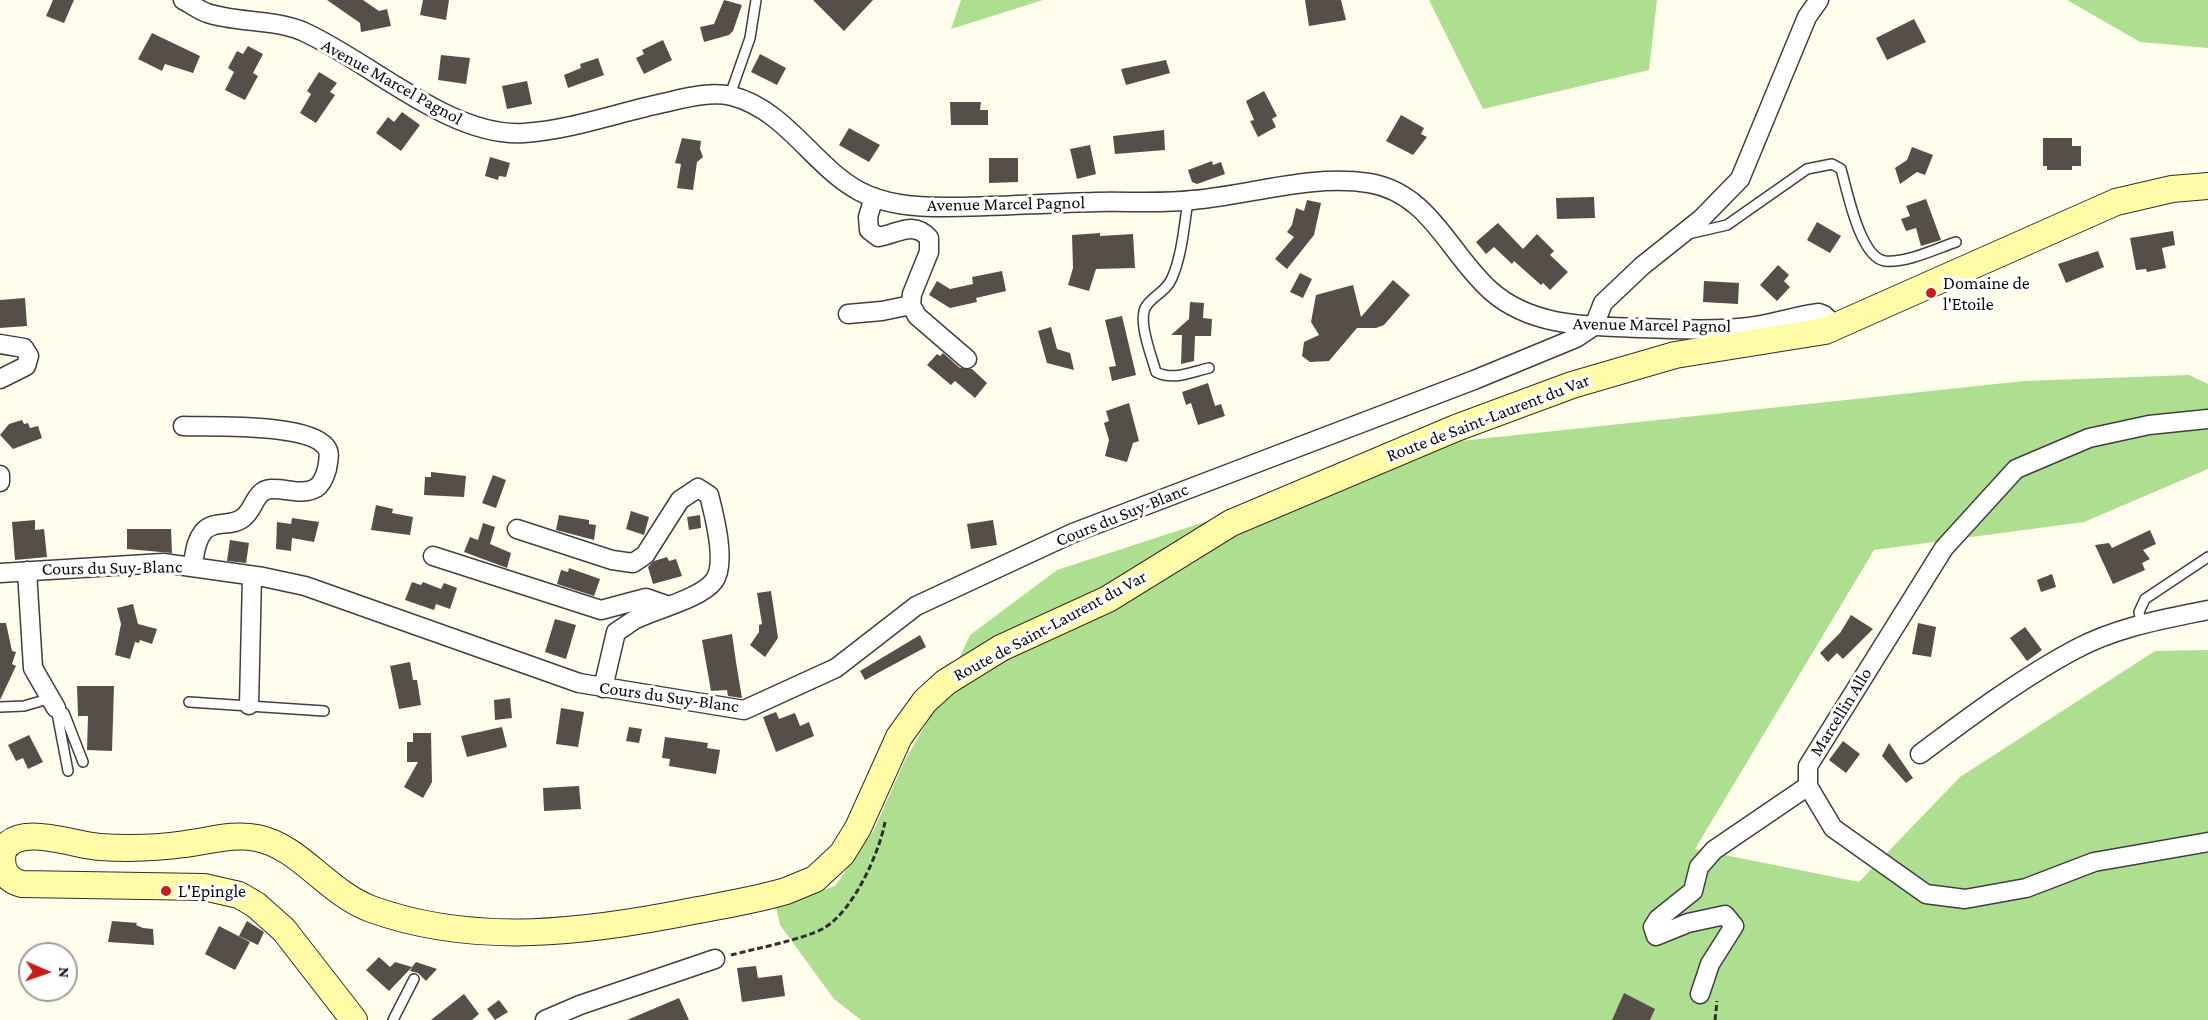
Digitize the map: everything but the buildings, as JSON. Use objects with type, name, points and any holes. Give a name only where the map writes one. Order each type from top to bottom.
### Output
[{"type":"main road","name":"Route de Saint-Laurent du Var","points":[[354,1020],[284,930],[256,905],[239,895],[204,886],[22,884],[11,880],[3,870],[3,851],[14,838],[26,836],[97,847],[139,848],[187,844],[233,836],[250,836],[266,840],[287,850],[328,885],[371,909],[418,922],[488,931],[555,933],[591,930],[781,893],[815,879],[842,854],[858,828],[898,737],[925,701],[946,682],[1001,648],[1108,599],[1231,523],[1456,428],[1623,368],[1675,355],[1784,340],[1837,328],[2116,202],[2172,189],[2208,186]]},
{"type":"street","points":[[1594,326],[1603,303],[1701,219],[1740,179],[1807,17],[1819,0]]},
{"type":"street","name":"Avenue Marcel Pagnol","points":[[188,1],[205,13],[299,30],[378,73],[450,118],[484,131],[522,134],[563,127],[697,95],[730,95],[760,107],[837,176],[874,197],[898,204],[943,207],[1188,201],[1247,194],[1301,183],[1346,180],[1400,191],[1424,212],[1491,291],[1509,304],[1542,318],[1570,324],[1685,330],[1744,327],[1819,313],[1837,328]]},
{"type":"street","points":[[874,197],[868,217],[869,230],[878,237],[909,227],[922,229],[929,238],[929,252],[912,294],[911,305],[917,316],[967,359]]},
{"type":"street","points":[[848,314],[882,311],[911,305]]},
{"type":"street","name":"Cours du Suy-Blanc","points":[[0,573],[163,563],[252,576],[305,586],[524,665],[603,688],[744,710],[836,668],[916,606],[1073,533],[1474,380],[1576,338],[1594,326]]},
{"type":"street","points":[[0,344],[24,348],[29,356],[26,366],[0,379]]},
{"type":"street","name":"Marcellin Allo","points":[[1808,786],[1808,766],[1944,548],[2016,469],[2089,438],[2149,426],[2208,419]]},
{"type":"street","points":[[183,426],[286,429],[319,441],[327,448],[329,457],[326,475],[319,487],[308,492],[270,489],[260,492],[246,516],[234,523],[215,524],[205,530],[198,540],[192,567]]},
{"type":"street","points":[[0,475],[0,482]]},
{"type":"street","points":[[517,529],[612,560],[633,563],[645,555],[680,500],[698,488],[709,495],[718,541],[714,580],[696,593],[635,620],[616,632],[603,688]]},
{"type":"street","points":[[433,556],[601,610],[646,598],[669,606]]},
{"type":"street","points":[[27,571],[33,668],[52,703]]},
{"type":"street","points":[[249,705],[252,576]]},
{"type":"street","points":[[1920,754],[1969,717],[2077,648],[2141,624],[2208,610]]},
{"type":"street","points":[[1700,994],[1710,964],[1734,926],[1725,915],[1688,923],[1656,936],[1653,927],[1658,920],[1693,891],[1699,867],[1714,850],[1808,786],[1833,828],[1926,894],[1965,898],[2026,888],[2094,862],[2208,842]]},
{"type":"street","points":[[545,1020],[580,1005],[715,959]]},
{"type":"lane","points":[[730,95],[750,38],[756,0]]},
{"type":"lane","points":[[1680,236],[1727,225],[1808,169],[1833,164],[1841,169],[1854,215],[1869,251],[1882,261],[1897,261],[1956,242]]},
{"type":"lane","points":[[1188,201],[1172,278],[1164,293],[1146,305],[1143,314],[1144,332],[1156,372],[1165,376],[1180,376],[1209,368]]},
{"type":"lane","points":[[2141,624],[2139,612],[2145,599],[2208,557]]},
{"type":"lane","points":[[189,702],[324,711]]},
{"type":"lane","points":[[52,703],[68,771]]},
{"type":"lane","points":[[0,707],[52,703],[64,713],[83,762]]},
{"type":"lane","points":[[393,1020],[414,979]]},
{"type":"green space","points":[[961,0],[1043,0],[951,29]]},
{"type":"green space","points":[[1429,0],[1657,0],[1649,70],[1483,109]]},
{"type":"green space","points":[[2067,0],[2208,0],[2208,48],[2140,42]]},
{"type":"green space","points":[[2189,375],[2208,384],[2208,469],[2084,522],[1874,550],[1695,849],[1859,882],[1960,777],[2155,651],[2208,650],[2208,1020],[861,1020],[834,999],[780,925],[776,906],[835,886],[874,830],[905,760],[938,703],[970,635],[1057,570],[1451,442],[2024,381]]},
{"type":"place","name":"Domaine de l'Etoile","points":[[1931,293]]},
{"type":"place","name":"L'Epingle","points":[[166,891]]}]
